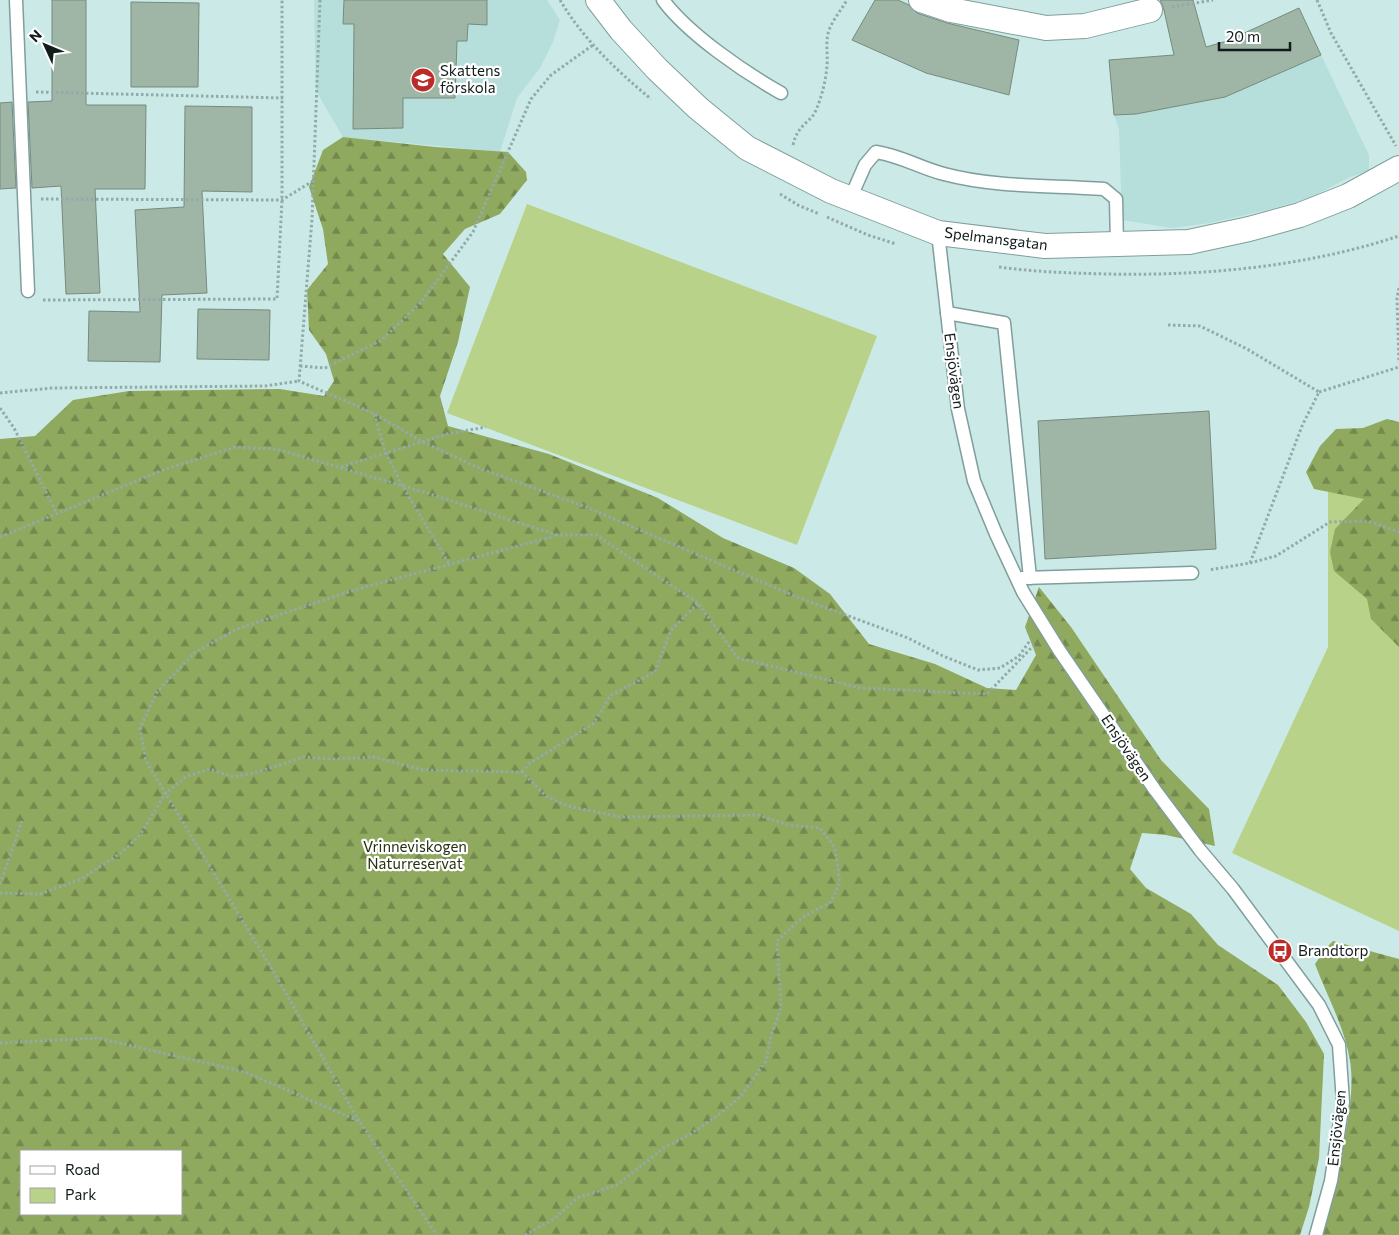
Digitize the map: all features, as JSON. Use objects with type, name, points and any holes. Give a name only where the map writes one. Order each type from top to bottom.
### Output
[{"type":"street","name":"Spelmansgatan","points":[[598,0],[621,30],[651,63],[698,108],[747,148],[781,167],[850,199],[938,233],[1045,246],[1189,242],[1249,229],[1300,214],[1348,196],[1399,168]]},
{"type":"street","points":[[921,0],[951,10],[1046,28],[1084,26],[1150,10]]},
{"type":"lane","points":[[16,0],[18,92],[28,291]]},
{"type":"lane","points":[[663,0],[670,9],[713,47],[751,76],[781,93]]},
{"type":"lane","points":[[850,199],[865,165],[876,152],[896,155],[944,174],[1008,185],[1104,190],[1116,200],[1117,245]]},
{"type":"lane","name":"Ensjövägen","points":[[938,233],[958,409],[974,481],[1045,626],[1155,790],[1200,850],[1233,889],[1319,1005],[1339,1045],[1343,1102],[1331,1181],[1316,1235]]},
{"type":"lane","points":[[947,313],[1004,324],[1023,578],[1192,573]]},
{"type":"path","points":[[28,291],[43,300],[277,299],[282,200],[282,0]]},
{"type":"path","points":[[299,381],[313,181],[320,0]]},
{"type":"path","points":[[560,0],[572,20],[593,45],[621,74],[656,103]]},
{"type":"path","points":[[781,167],[793,145],[795,135],[804,122],[815,113],[822,93],[827,64],[825,50],[829,30],[847,0]]},
{"type":"path","points":[[1150,10],[1213,0]]},
{"type":"path","points":[[1317,0],[1331,33],[1399,151]]},
{"type":"path","points":[[300,366],[324,368],[382,340],[422,301],[474,232],[531,99],[550,75],[593,45]]},
{"type":"path","points":[[18,92],[283,98]]},
{"type":"path","points":[[23,199],[282,200],[313,181]]},
{"type":"path","points":[[773,189],[798,205],[868,235],[898,245]]},
{"type":"path","points":[[992,266],[1026,271],[1068,273],[1200,273],[1313,260],[1399,236]]},
{"type":"path","points":[[1250,563],[1302,426],[1319,392],[1399,365],[1397,298],[1399,288]]},
{"type":"path","points":[[1168,325],[1200,326],[1247,349],[1319,392]]},
{"type":"path","points":[[0,393],[80,387],[265,386],[299,381],[374,413],[423,442],[479,468],[586,506],[797,597],[908,638],[943,656],[978,670],[1000,668],[1019,656],[1045,626]]},
{"type":"path","points":[[0,408],[14,428],[57,514]]},
{"type":"path","points":[[374,413],[386,453],[402,485],[449,564]]},
{"type":"path","points":[[340,467],[448,434],[486,427]]},
{"type":"path","points":[[0,537],[163,470],[235,447],[276,449],[402,485],[557,535]]},
{"type":"path","points":[[1192,573],[1250,563],[1276,556],[1330,522],[1368,521],[1399,532]]},
{"type":"path","points":[[437,1235],[359,1121],[276,976],[146,761],[140,728],[157,692],[194,653],[236,628],[354,590],[557,535],[596,535],[698,603],[738,658],[861,688],[987,694],[1045,626]]},
{"type":"path","points":[[522,772],[530,763],[593,724],[611,695],[655,672],[671,630],[698,603]]},
{"type":"path","points":[[0,893],[40,894],[80,879],[121,853],[140,836],[165,794],[187,776],[210,769],[233,777],[254,773],[304,757],[331,759],[375,757],[423,770],[522,772],[546,796],[567,806],[621,817],[711,814],[758,815],[788,825],[820,828],[835,848],[840,882],[831,902],[803,917],[777,941],[781,1008],[770,1036],[766,1061],[741,1096],[710,1121],[665,1147],[617,1185],[577,1198],[554,1219],[525,1235]]},
{"type":"path","points":[[0,884],[22,821]]},
{"type":"path","points":[[0,1043],[98,1038],[245,1072],[359,1121]]},
{"type":"shaded area","name":"Skattens förskola","points":[[314,0],[547,0],[560,20],[553,42],[540,68],[517,98],[500,152],[343,137],[316,91]]},
{"type":"shaded area","points":[[1321,55],[1369,155],[1369,171],[1350,177],[1310,198],[1210,223],[1172,228],[1122,220],[1119,129],[1114,115],[1136,114],[1225,97]]},
{"type":"green space","name":"Vrinneviskogen Naturreservat","points":[[343,137],[435,147],[508,152],[526,172],[527,180],[500,214],[465,229],[443,254],[470,287],[458,342],[440,396],[448,426],[549,454],[658,498],[723,538],[794,568],[830,594],[869,644],[935,664],[987,688],[1016,690],[1036,655],[1025,627],[1039,587],[1071,627],[1161,760],[1209,809],[1215,846],[1166,835],[1142,833],[1130,869],[1146,888],[1191,914],[1218,945],[1278,985],[1306,1022],[1324,1054],[1319,1158],[1309,1207],[1300,1235],[0,1235],[0,439],[35,436],[73,400],[129,391],[280,389],[324,396],[334,381],[326,354],[309,330],[307,290],[328,264],[323,229],[309,187],[323,150]]},
{"type":"green space","points":[[527,204],[877,336],[797,545],[447,413]]},
{"type":"green space","points":[[1387,419],[1399,422],[1399,647],[1371,619],[1367,599],[1334,571],[1330,552],[1335,529],[1364,499],[1314,489],[1306,472],[1320,446],[1336,429],[1363,428]]},
{"type":"green space","points":[[1328,473],[1399,473],[1399,931],[1232,853],[1328,647]]},
{"type":"green space","points":[[1333,941],[1399,959],[1399,1235],[1321,1235],[1343,1148],[1352,1080],[1348,1049],[1344,1036],[1315,964]]},
{"type":"building","points":[[52,0],[86,0],[86,105],[146,105],[145,189],[95,189],[100,293],[66,294],[61,186],[32,188],[28,102],[52,101]]},
{"type":"building","points":[[344,0],[487,0],[487,25],[468,24],[467,41],[457,41],[455,98],[403,98],[403,128],[353,129],[354,24],[343,24]]},
{"type":"building","points":[[875,0],[898,0],[909,5],[917,13],[947,23],[1019,40],[1009,95],[926,73],[852,40]]},
{"type":"building","points":[[1160,0],[1193,0],[1206,47],[1227,41],[1299,8],[1321,55],[1225,97],[1136,114],[1114,115],[1109,60],[1174,55]]},
{"type":"building","points":[[131,2],[199,3],[198,87],[131,87]]},
{"type":"building","points":[[12,102],[16,188],[0,189],[0,103]]},
{"type":"building","points":[[185,106],[252,107],[252,192],[202,191],[207,293],[162,295],[160,362],[88,361],[89,311],[140,312],[135,210],[184,207]]},
{"type":"building","points":[[198,309],[270,310],[269,360],[197,359]]},
{"type":"building","points":[[1209,411],[1216,549],[1045,559],[1038,421]]},
{"type":"place","name":"Skattens förskola","points":[[423,80]]},
{"type":"place","name":"Brandtorp","points":[[1280,951]]}]
